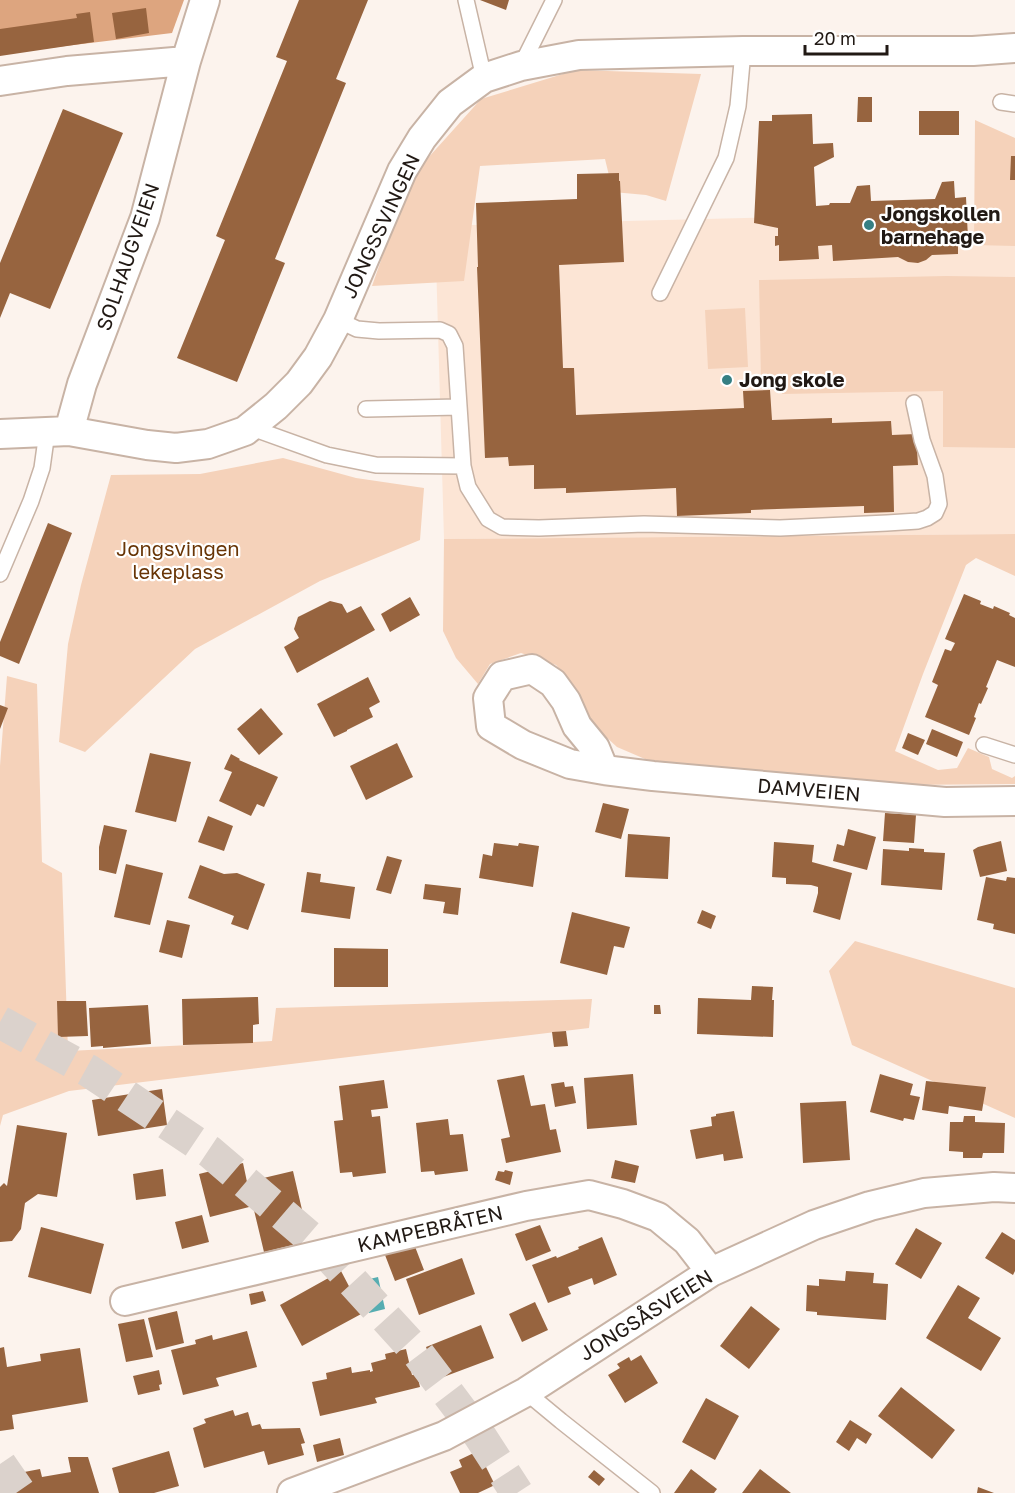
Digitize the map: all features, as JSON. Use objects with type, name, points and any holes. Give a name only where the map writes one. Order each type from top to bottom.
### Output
[{"type":"street","name":"SOLHAUGVEIEN","points":[[58,432],[82,384],[145,218],[186,61],[205,0]]},
{"type":"street","name":"JONGSSVINGEN","points":[[58,432],[176,448],[208,444],[245,431],[276,406],[299,383],[318,357],[338,320],[402,171],[422,138],[450,103],[484,78],[521,66],[579,55],[743,51],[973,51],[1015,48]]},
{"type":"street","points":[[0,81],[67,71],[186,61]]},
{"type":"street","points":[[0,434],[58,432]]},
{"type":"street","name":"DAMVEIEN","points":[[604,770],[945,802],[1015,801]]},
{"type":"street","name":"JONGSÅSVEIEN","points":[[292,1493],[444,1436],[526,1392],[711,1272],[814,1226],[870,1206],[924,1192],[994,1187],[1015,1188]]},
{"type":"street","name":"KAMPEBRÅTEN","points":[[125,1301],[526,1206],[589,1195],[658,1217],[687,1241],[711,1272]]},
{"type":"lane","points":[[466,0],[484,78]]},
{"type":"lane","points":[[521,66],[554,0]]},
{"type":"lane","points":[[660,293],[726,158],[738,106],[743,51]]},
{"type":"lane","points":[[338,320],[357,329],[440,330],[449,334],[455,346],[463,466],[468,487],[488,519],[502,527],[644,524],[780,528],[918,521],[935,513],[939,504],[935,476],[922,440],[914,403]]},
{"type":"lane","points":[[366,409],[459,407]]},
{"type":"lane","points":[[249,428],[327,455],[376,465],[463,466]]},
{"type":"lane","name":"SOLHAUGVEIEN","points":[[0,574],[58,432]]},
{"type":"lane","points":[[984,745],[1015,754]]},
{"type":"lane","points":[[526,1392],[652,1493]]},
{"type":"shaded area","points":[[0,0],[184,0],[172,33],[0,54]]},
{"type":"shaded area","name":"Jong skole","points":[[1015,211],[1015,534],[444,539],[435,226]]},
{"type":"green space","points":[[576,70],[701,74],[666,201],[646,195],[613,192],[605,159],[480,166],[464,281],[372,286],[410,178],[481,99]]},
{"type":"green space","points":[[975,120],[1015,138],[1015,246],[974,245]]},
{"type":"green space","points":[[946,276],[1015,277],[1015,448],[943,447],[943,391],[782,394],[781,382],[761,382],[759,280]]},
{"type":"green space","points":[[745,308],[748,367],[708,369],[705,310]]},
{"type":"green space","name":"Jongsvingen lekeplass","points":[[283,458],[356,478],[424,488],[420,540],[320,581],[195,649],[85,752],[59,742],[68,644],[81,585],[111,475],[200,474]]},
{"type":"green space","points":[[1015,534],[1015,576],[976,558],[966,565],[895,751],[938,770],[957,768],[968,748],[989,757],[992,769],[1012,778],[1015,776],[1015,784],[901,785],[659,765],[617,747],[591,723],[571,683],[556,665],[521,653],[490,664],[478,684],[456,658],[443,631],[444,539]]},
{"type":"green space","points":[[7,676],[37,684],[42,862],[62,873],[68,1051],[272,1041],[276,1008],[592,999],[589,1028],[69,1091],[3,1115],[0,1126],[0,766]]},
{"type":"green space","points":[[855,941],[1015,988],[1015,1118],[852,1045],[829,971]]},
{"type":"water","points":[[378,1277],[385,1309],[369,1313],[361,1281]]},
{"type":"building","points":[[299,0],[368,0],[336,79],[346,83],[275,259],[285,263],[237,382],[177,358],[225,240],[216,236],[287,61],[276,57]]},
{"type":"building","points":[[480,0],[509,0],[506,10]]},
{"type":"building","points":[[146,8],[149,33],[116,39],[112,13]]},
{"type":"building","points":[[90,12],[94,42],[0,56],[0,29],[77,18],[76,14]]},
{"type":"building","points":[[858,97],[872,97],[872,122],[857,122]]},
{"type":"building","points":[[63,109],[123,133],[50,309],[10,293],[0,318],[0,263]]},
{"type":"building","points":[[919,111],[959,111],[959,135],[919,135]]},
{"type":"building","points":[[812,114],[813,144],[833,143],[834,157],[814,167],[816,206],[850,203],[857,186],[870,185],[871,201],[935,199],[942,182],[954,181],[955,198],[966,197],[968,239],[958,239],[958,254],[932,255],[918,263],[908,262],[898,257],[833,261],[832,245],[818,246],[819,259],[779,261],[779,245],[775,246],[778,228],[754,223],[759,121],[772,121],[772,115]]},
{"type":"building","points":[[1011,156],[1015,156],[1015,180],[1010,180]]},
{"type":"building","points":[[619,173],[624,262],[559,265],[563,368],[574,368],[576,415],[744,408],[743,391],[770,390],[772,420],[832,418],[832,423],[891,421],[892,435],[916,434],[918,465],[893,466],[894,512],[864,513],[864,506],[751,510],[751,513],[677,516],[676,488],[566,493],[566,488],[534,489],[534,465],[509,466],[508,457],[485,458],[476,203],[577,199],[577,174]]},
{"type":"building","points":[[48,523],[72,533],[19,664],[0,656],[0,642]]},
{"type":"building","points":[[964,594],[981,601],[980,604],[993,609],[994,606],[1010,613],[1009,615],[1015,618],[1015,667],[997,660],[986,687],[988,688],[981,704],[979,703],[969,735],[925,717],[938,685],[932,682],[945,649],[951,651],[955,643],[945,639]]},
{"type":"building","points":[[410,597],[420,615],[390,632],[381,614]]},
{"type":"building","points":[[330,601],[342,604],[347,613],[361,606],[375,630],[297,673],[284,647],[299,638],[294,629],[298,617]]},
{"type":"building","points":[[368,677],[380,702],[369,708],[373,717],[334,737],[317,704]]},
{"type":"building","points":[[0,705],[8,708],[0,729]]},
{"type":"building","points":[[261,708],[283,734],[259,755],[237,729]]},
{"type":"building","points":[[932,729],[963,742],[957,757],[926,744]]},
{"type":"building","points":[[908,733],[925,740],[918,755],[902,748]]},
{"type":"building","points":[[397,743],[413,777],[366,800],[350,766]]},
{"type":"building","points":[[150,753],[191,762],[176,822],[135,812]]},
{"type":"building","points":[[231,754],[239,760],[278,777],[264,807],[257,804],[251,816],[219,801],[232,772],[224,769]]},
{"type":"building","points":[[603,803],[629,809],[621,839],[595,832]]},
{"type":"building","points":[[885,813],[916,815],[914,843],[883,841]]},
{"type":"building","points":[[208,816],[233,826],[224,851],[198,842]]},
{"type":"building","points":[[104,825],[127,830],[116,874],[99,870],[99,847]]},
{"type":"building","points":[[848,829],[876,837],[867,870],[833,861],[837,844],[844,846]]},
{"type":"building","points":[[628,834],[670,837],[668,879],[625,877]]},
{"type":"building","points":[[1001,841],[1007,871],[980,877],[973,850]]},
{"type":"building","points":[[774,842],[814,845],[812,862],[852,873],[840,920],[813,912],[818,887],[786,884],[786,878],[772,877]]},
{"type":"building","points":[[494,843],[539,846],[533,887],[479,878],[483,854],[492,856]]},
{"type":"building","points":[[909,848],[924,849],[924,852],[945,853],[942,890],[881,885],[883,849],[909,851]]},
{"type":"building","points":[[387,856],[402,860],[391,894],[376,890]]},
{"type":"building","points":[[126,864],[163,873],[150,925],[114,917]]},
{"type":"building","points":[[200,865],[224,874],[237,873],[265,884],[248,930],[231,924],[234,916],[188,898]]},
{"type":"building","points":[[307,872],[321,874],[320,882],[355,887],[350,919],[301,912]]},
{"type":"building","points":[[986,877],[1006,881],[1007,877],[1015,878],[1015,934],[993,929],[994,924],[977,920]]},
{"type":"building","points":[[425,884],[461,888],[458,915],[443,913],[445,902],[423,899]]},
{"type":"building","points":[[702,910],[716,916],[711,929],[697,923]]},
{"type":"building","points":[[572,912],[630,927],[624,948],[614,946],[607,975],[560,963]]},
{"type":"building","points":[[167,920],[190,925],[182,958],[159,952]]},
{"type":"building","points":[[334,948],[388,949],[388,987],[334,987]]},
{"type":"building","points":[[752,986],[773,987],[773,1037],[697,1034],[698,998],[751,1000]]},
{"type":"building","points":[[258,997],[259,1024],[253,1025],[253,1043],[183,1045],[182,999]]},
{"type":"building","points":[[57,1001],[86,1001],[88,1036],[58,1037]]},
{"type":"building","points":[[148,1005],[151,1044],[91,1047],[89,1008]]},
{"type":"building","points":[[654,1005],[660,1005],[661,1014],[654,1014]]},
{"type":"building","points":[[566,1031],[568,1046],[554,1047],[552,1032]]},
{"type":"building","points":[[633,1074],[637,1125],[587,1129],[584,1078]]},
{"type":"building","points":[[880,1074],[913,1084],[910,1095],[920,1097],[914,1120],[904,1118],[903,1121],[870,1112]]},
{"type":"building","points":[[524,1075],[531,1106],[545,1104],[550,1130],[556,1129],[561,1152],[506,1163],[501,1139],[510,1137],[497,1080]]},
{"type":"building","points":[[384,1080],[388,1108],[371,1110],[372,1117],[380,1116],[386,1173],[353,1177],[352,1172],[340,1173],[334,1121],[343,1120],[339,1086]]},
{"type":"building","points":[[926,1081],[986,1087],[982,1111],[949,1106],[948,1114],[922,1110]]},
{"type":"building","points":[[564,1082],[565,1087],[573,1086],[576,1103],[555,1107],[551,1084]]},
{"type":"building","points":[[162,1089],[167,1125],[98,1136],[92,1100]]},
{"type":"building","points":[[846,1101],[850,1160],[803,1163],[800,1103]]},
{"type":"building","points":[[734,1111],[743,1158],[724,1161],[723,1154],[696,1159],[690,1130],[712,1126],[711,1117]]},
{"type":"building","points":[[964,1116],[975,1116],[975,1122],[1005,1123],[1004,1153],[983,1153],[982,1158],[963,1158],[963,1152],[949,1151],[950,1122],[963,1122]]},
{"type":"building","points":[[448,1119],[450,1135],[463,1134],[468,1171],[435,1175],[434,1171],[421,1172],[416,1123]]},
{"type":"building","points":[[17,1125],[67,1133],[57,1197],[38,1194],[25,1203],[21,1229],[12,1241],[0,1242],[0,1187],[4,1183],[7,1186]]},
{"type":"building","points":[[615,1160],[639,1166],[635,1183],[611,1178]]},
{"type":"building","points":[[243,1163],[247,1182],[293,1171],[303,1214],[287,1218],[293,1245],[264,1252],[253,1206],[210,1217],[199,1174]]},
{"type":"building","points":[[163,1169],[166,1196],[136,1200],[133,1174]]},
{"type":"building","points":[[505,1170],[513,1172],[510,1185],[495,1180],[498,1171],[504,1172]]},
{"type":"building","points":[[202,1215],[209,1242],[182,1249],[175,1222]]},
{"type":"building","points":[[540,1225],[551,1251],[526,1261],[515,1234]]},
{"type":"building","points":[[41,1227],[104,1244],[91,1294],[28,1277]]},
{"type":"building","points":[[916,1228],[942,1243],[921,1279],[895,1264]]},
{"type":"building","points":[[1002,1232],[1015,1240],[1013,1275],[985,1258]]},
{"type":"building","points":[[602,1237],[617,1275],[594,1285],[592,1278],[568,1287],[571,1294],[548,1303],[532,1265],[556,1256],[557,1258]]},
{"type":"building","points":[[414,1244],[424,1270],[395,1281],[385,1255]]},
{"type":"building","points":[[462,1258],[475,1294],[419,1315],[406,1279]]},
{"type":"building","points":[[341,1271],[363,1313],[302,1346],[280,1305]]},
{"type":"building","points":[[846,1271],[874,1273],[873,1283],[888,1284],[886,1320],[817,1315],[817,1312],[806,1311],[807,1285],[819,1286],[819,1279],[845,1281]]},
{"type":"building","points":[[958,1285],[980,1298],[968,1318],[1001,1338],[981,1371],[926,1338]]},
{"type":"building","points":[[263,1291],[266,1301],[251,1305],[249,1294]]},
{"type":"building","points":[[535,1302],[548,1330],[522,1342],[509,1314]]},
{"type":"building","points":[[751,1306],[780,1329],[749,1369],[720,1346]]},
{"type":"building","points":[[177,1311],[184,1343],[156,1350],[148,1318]]},
{"type":"building","points":[[144,1319],[153,1357],[126,1362],[118,1324]]},
{"type":"building","points":[[481,1325],[494,1358],[438,1379],[426,1347]]},
{"type":"building","points":[[247,1331],[257,1367],[216,1378],[219,1386],[183,1395],[171,1350],[196,1344],[195,1340],[212,1335],[213,1340]]},
{"type":"building","points":[[4,1347],[7,1367],[41,1361],[40,1354],[80,1348],[88,1402],[12,1415],[14,1429],[0,1431],[0,1348]]},
{"type":"building","points":[[406,1349],[412,1375],[417,1374],[420,1387],[375,1398],[377,1403],[320,1416],[312,1382],[327,1379],[326,1373],[351,1367],[352,1373],[373,1371],[371,1363],[386,1359],[385,1354]]},
{"type":"building","points":[[641,1355],[658,1383],[625,1403],[608,1375],[620,1368],[617,1364],[629,1357],[631,1361]]},
{"type":"building","points":[[159,1370],[162,1384],[159,1385],[160,1390],[138,1395],[133,1376]]},
{"type":"building","points":[[901,1387],[955,1430],[932,1459],[878,1416]]},
{"type":"building","points":[[706,1398],[739,1416],[715,1460],[682,1442]]},
{"type":"building","points":[[233,1410],[235,1416],[248,1412],[252,1426],[260,1424],[262,1429],[300,1428],[305,1443],[301,1444],[304,1455],[268,1465],[264,1451],[204,1468],[193,1428],[206,1423],[204,1419]]},
{"type":"building","points":[[850,1420],[872,1434],[866,1444],[857,1438],[849,1451],[836,1442]]},
{"type":"building","points":[[340,1438],[344,1455],[317,1462],[313,1445]]},
{"type":"building","points":[[169,1451],[179,1486],[154,1493],[119,1493],[112,1468]]},
{"type":"building","points":[[478,1451],[495,1485],[478,1493],[460,1493],[450,1472],[462,1467],[459,1460]]},
{"type":"building","points":[[68,1457],[88,1457],[99,1493],[11,1493],[9,1482],[21,1480],[19,1473],[40,1469],[42,1477],[71,1472]]},
{"type":"building","points":[[691,1469],[717,1489],[714,1493],[674,1493]]},
{"type":"building","points":[[760,1469],[791,1493],[742,1493]]},
{"type":"building","points":[[594,1470],[605,1479],[599,1486],[588,1477]]},
{"type":"building","points":[[978,1487],[994,1493],[977,1493]]},
{"type":"tunnel","points":[[0,1022],[89,1071],[210,1152],[320,1246],[416,1351],[480,1436],[517,1493]]},
{"type":"tunnel","points":[[0,1464],[20,1493]]},
{"type":"place","name":"Jongskollen barnehage","points":[[869,225]]},
{"type":"place","name":"Jong skole","points":[[727,380]]}]
